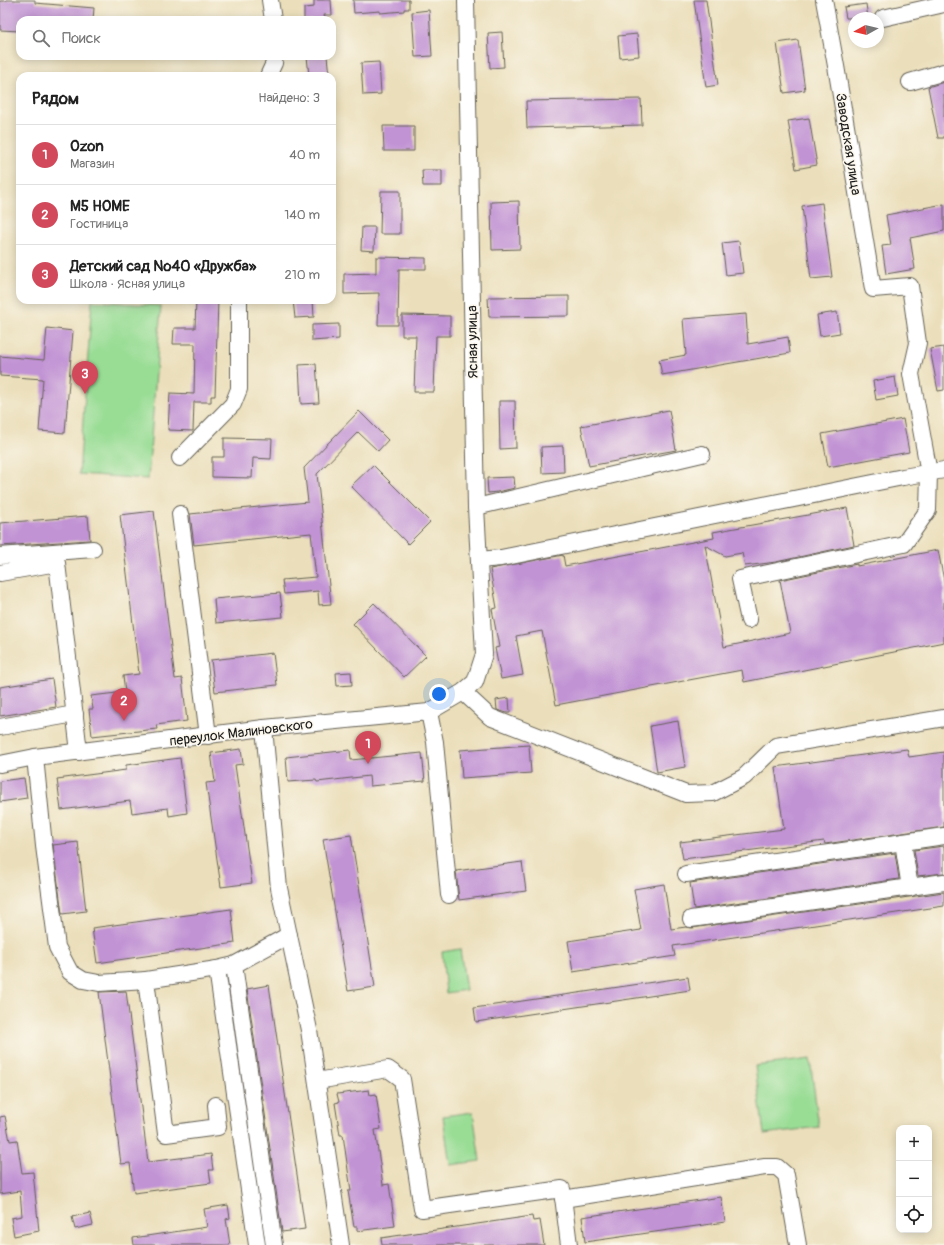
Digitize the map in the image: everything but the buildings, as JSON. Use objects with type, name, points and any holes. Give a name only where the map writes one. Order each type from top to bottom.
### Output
[{"type":"street","points":[[270,0],[272,16]]},
{"type":"street","name":"Ясная улица","points":[[466,0],[476,507],[484,654],[469,687]]},
{"type":"street","name":"Заводская улица","points":[[824,0],[873,289],[910,286],[918,343],[911,374],[936,472]]},
{"type":"street","points":[[884,18],[944,4]]},
{"type":"street","points":[[910,82],[944,72]]},
{"type":"street","points":[[180,458],[233,404],[238,389],[239,304]]},
{"type":"street","points":[[476,507],[702,454]]},
{"type":"street","points":[[480,560],[501,558],[936,472],[928,510],[904,544],[740,579],[749,620]]},
{"type":"street","points":[[180,514],[208,736]]},
{"type":"street","points":[[0,556],[93,548]]},
{"type":"street","points":[[0,573],[57,563],[79,752]]},
{"type":"street","points":[[469,687],[490,717],[686,794],[713,793],[744,777],[776,746],[944,718]]},
{"type":"street","name":"переулок Малиновского","points":[[0,764],[35,757],[264,728],[429,712],[469,687]]},
{"type":"street","points":[[429,712],[435,742],[449,895]]},
{"type":"street","points":[[0,727],[75,714]]},
{"type":"street","points":[[264,728],[279,888],[310,1030],[341,1245]]},
{"type":"street","points":[[35,757],[44,846],[57,947],[70,972],[83,980],[99,983],[146,980],[217,969],[234,965],[289,935]]},
{"type":"street","points":[[686,874],[944,836]]},
{"type":"street","points":[[903,842],[910,888]]},
{"type":"street","points":[[691,919],[944,882]]},
{"type":"street","points":[[234,965],[274,1245]]},
{"type":"street","points":[[217,969],[257,1245]]},
{"type":"street","points":[[146,980],[166,1134],[218,1127],[216,1105]]},
{"type":"street","points":[[317,1081],[388,1069],[402,1079],[422,1209],[562,1189],[569,1245]]},
{"type":"street","points":[[563,1199],[765,1167],[777,1167],[786,1175],[798,1245]]},
{"type":"green space","points":[[92,304],[133,304],[161,306],[148,479],[79,474]]},
{"type":"green space","points":[[460,949],[466,990],[446,993],[442,952]]},
{"type":"green space","points":[[810,1059],[819,1127],[764,1134],[755,1066]]},
{"type":"green space","points":[[473,1112],[480,1161],[450,1165],[443,1116]]},
{"type":"place","name":"Детский сад №40 «Дружба»","points":[[85,394]]},
{"type":"place","name":"M5 HOME","points":[[124,721]]},
{"type":"place","name":"Ozon","points":[[368,764]]}]
